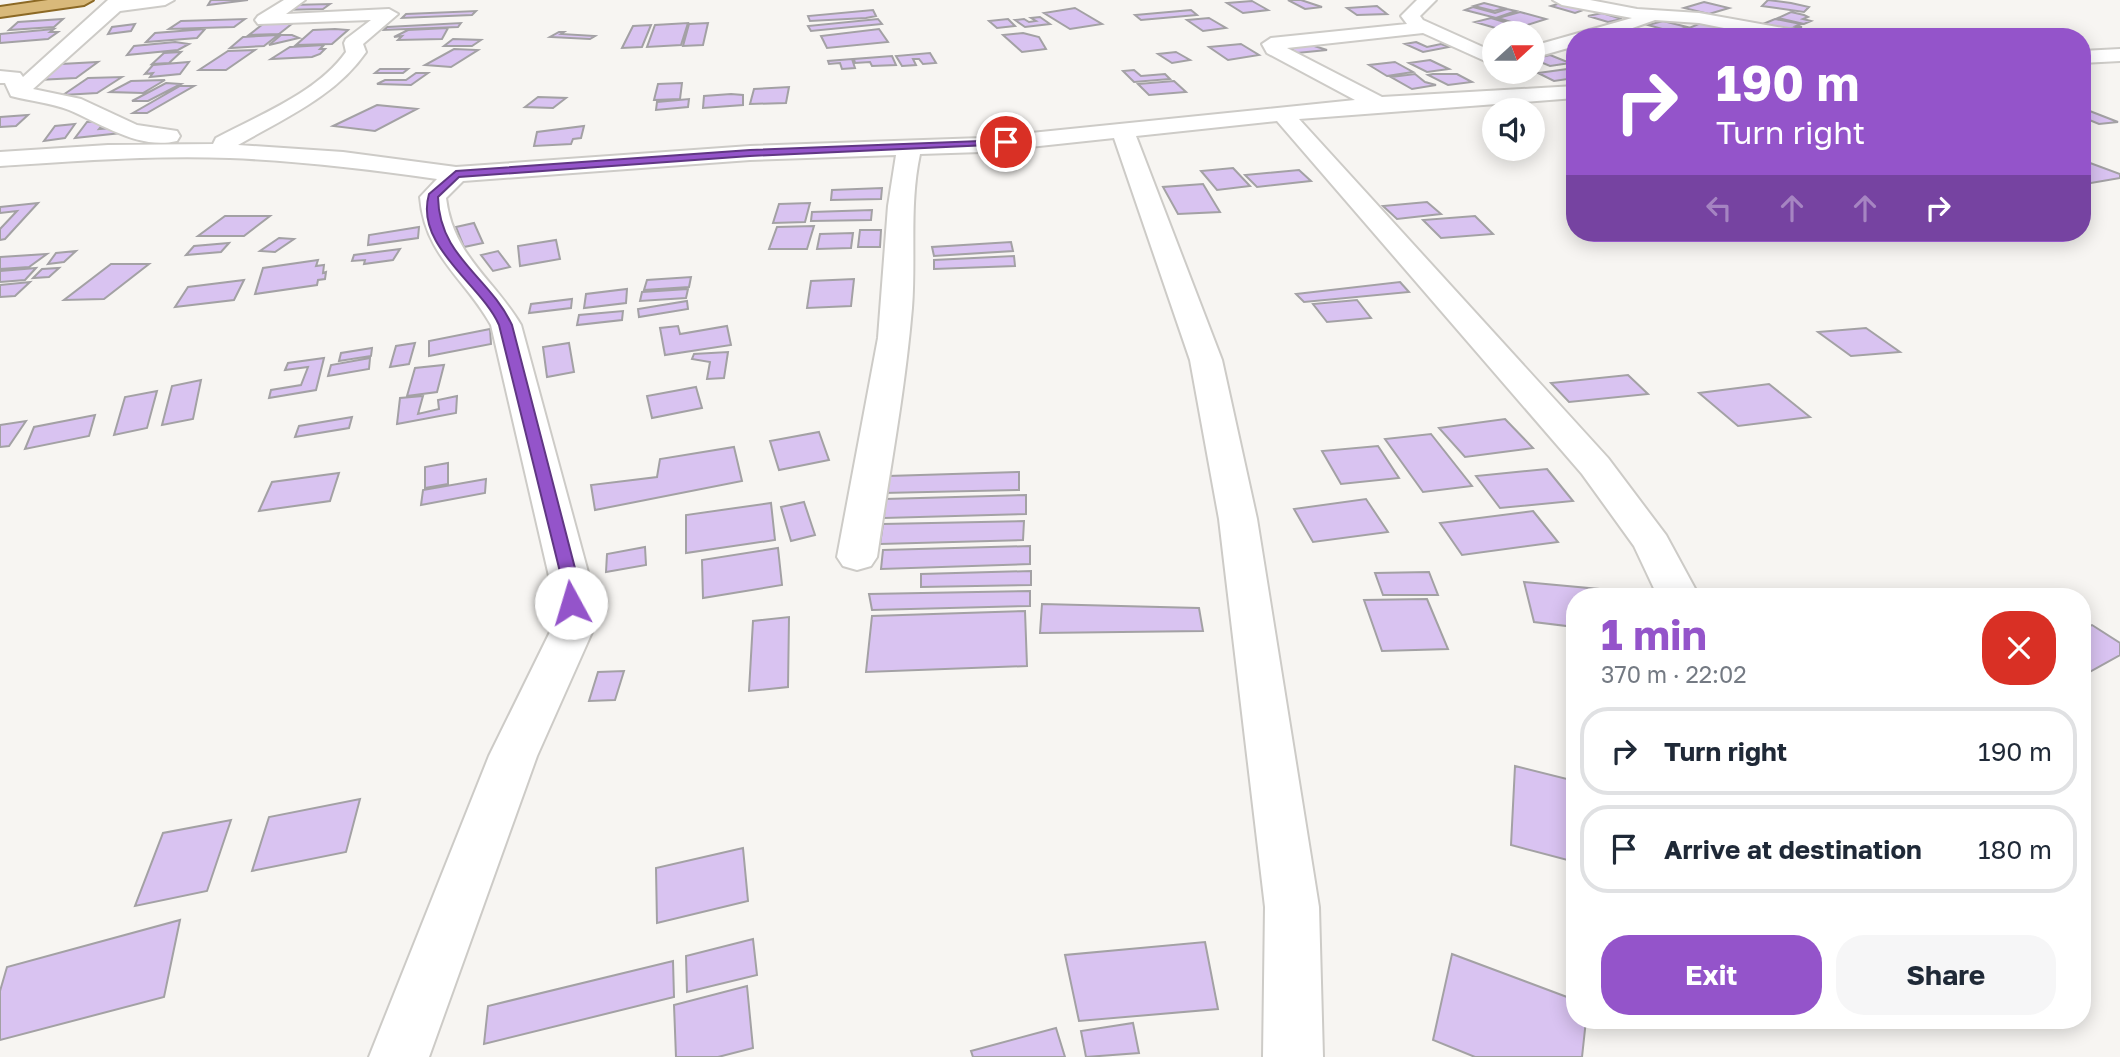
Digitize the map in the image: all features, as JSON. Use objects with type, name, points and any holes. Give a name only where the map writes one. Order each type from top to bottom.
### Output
[{"type":"main road","points":[[0,10],[53,0]]},
{"type":"main road","points":[[0,10],[84,0]]},
{"type":"street","points":[[18,92],[116,3],[164,0]]},
{"type":"street","points":[[0,159],[227,147],[328,82],[352,62],[356,52],[353,43],[389,13],[335,15],[303,20],[264,20],[296,0]]},
{"type":"street","points":[[1427,0],[1410,16],[1422,28],[1482,54]]},
{"type":"street","points":[[1562,0],[1629,13],[1666,15],[1745,28]]},
{"type":"street","points":[[1619,28],[1666,15],[1701,0]]},
{"type":"street","points":[[1378,104],[1274,49],[1271,44],[1422,28]]},
{"type":"street","points":[[1545,49],[1566,43]]},
{"type":"street","points":[[2091,57],[2120,55]]},
{"type":"street","points":[[0,77],[13,77],[18,92]]},
{"type":"street","points":[[1545,81],[1566,89]]},
{"type":"street","points":[[18,92],[73,104],[132,131],[227,147],[456,174],[750,153],[982,145],[1378,104],[1566,92]]},
{"type":"street","points":[[1284,115],[1595,466],[1652,544],[1674,588]]},
{"type":"street","points":[[1123,132],[1206,360],[1238,519],[1292,907],[1293,1057]]},
{"type":"street","points":[[857,557],[893,340],[900,272],[904,167],[910,147]]},
{"type":"street","points":[[398,1057],[513,756],[572,630],[569,576],[506,325],[499,311],[442,243],[433,219],[433,197],[456,174]]},
{"type":"building","points":[[211,0],[248,0],[208,5]]},
{"type":"building","points":[[1288,0],[1301,0],[1322,7],[1305,9]]},
{"type":"building","points":[[1768,0],[1809,7],[1804,12],[1762,6]]},
{"type":"building","points":[[1252,1],[1268,10],[1243,13],[1227,3]]},
{"type":"building","points":[[1564,2],[1586,9],[1575,13],[1551,6]]},
{"type":"building","points":[[1704,2],[1729,8],[1709,14],[1684,8]]},
{"type":"building","points":[[1484,3],[1504,8],[1494,11],[1474,6]]},
{"type":"building","points":[[330,4],[323,9],[282,10],[290,5]]},
{"type":"building","points":[[1377,6],[1387,14],[1357,15],[1347,8]]},
{"type":"building","points":[[1473,7],[1495,13],[1507,9],[1516,11],[1496,18],[1465,10]]},
{"type":"building","points":[[1075,8],[1102,24],[1070,29],[1044,13]]},
{"type":"building","points":[[873,10],[876,16],[866,18],[810,21],[808,16]]},
{"type":"building","points":[[1191,10],[1197,15],[1141,20],[1135,15]]},
{"type":"building","points":[[476,11],[472,15],[402,18],[406,14]]},
{"type":"building","points":[[1520,12],[1546,19],[1508,21],[1498,18]]},
{"type":"building","points":[[1791,12],[1804,15],[1808,17],[1803,19],[1811,21],[1804,24],[1778,18]]},
{"type":"building","points":[[1602,13],[1622,19],[1608,22],[1588,16]]},
{"type":"building","points":[[1040,17],[1050,24],[1025,27],[1015,20],[1024,19],[1029,22],[1036,21],[1031,18]]},
{"type":"building","points":[[1209,18],[1226,28],[1203,31],[1187,20]]},
{"type":"building","points":[[1491,18],[1501,21],[1482,21],[1482,24],[1475,22]]},
{"type":"building","points":[[63,19],[54,27],[9,30],[18,22]]},
{"type":"building","points":[[245,19],[234,27],[169,29],[181,21]]},
{"type":"building","points":[[878,19],[882,24],[811,31],[808,26]]},
{"type":"building","points":[[1008,19],[1015,26],[997,28],[989,21]]},
{"type":"building","points":[[1775,19],[1801,24],[1796,26],[1802,27],[1784,28],[1763,24]]},
{"type":"building","points":[[1663,21],[1687,27],[1659,28],[1648,25]]},
{"type":"building","points":[[293,23],[279,34],[249,35],[263,24]]},
{"type":"building","points":[[461,23],[458,27],[384,30],[387,27]]},
{"type":"building","points":[[688,23],[681,45],[647,47],[655,25]]},
{"type":"building","points":[[708,23],[703,45],[683,46],[689,24]]},
{"type":"building","points":[[1701,23],[1722,28],[1689,28]]},
{"type":"building","points":[[135,24],[131,31],[108,34],[112,27]]},
{"type":"building","points":[[651,25],[642,47],[622,48],[633,26]]},
{"type":"building","points":[[448,28],[442,39],[398,40],[402,36],[394,37],[408,30]]},
{"type":"building","points":[[54,29],[50,32],[58,32],[48,39],[0,43],[0,34]]},
{"type":"building","points":[[205,29],[197,38],[146,42],[155,33]]},
{"type":"building","points":[[879,29],[888,42],[827,48],[821,36]]},
{"type":"building","points":[[313,30],[348,30],[332,44],[296,45]]},
{"type":"building","points":[[559,32],[595,36],[590,39],[550,37]]},
{"type":"building","points":[[1023,33],[1039,37],[1046,49],[1022,52],[1003,35]]},
{"type":"building","points":[[278,35],[264,46],[230,48],[243,37]]},
{"type":"building","points":[[281,35],[292,35],[299,38],[269,45]]},
{"type":"building","points":[[453,39],[481,40],[472,46],[444,46]]},
{"type":"building","points":[[175,42],[189,44],[178,50],[127,55],[134,46]]},
{"type":"building","points":[[1416,42],[1427,47],[1441,44],[1449,47],[1423,52],[1405,44]]},
{"type":"building","points":[[1241,44],[1259,55],[1228,60],[1209,47]]},
{"type":"building","points":[[324,45],[320,49],[325,49],[320,54],[312,57],[271,59],[290,47]]},
{"type":"building","points":[[1311,45],[1327,50],[1297,53],[1290,48]]},
{"type":"building","points":[[454,49],[478,50],[451,67],[425,65]]},
{"type":"building","points":[[255,50],[226,70],[199,70],[228,51]]},
{"type":"building","points":[[181,52],[169,63],[152,64],[164,53]]},
{"type":"building","points":[[1176,52],[1190,60],[1172,63],[1158,54]]},
{"type":"building","points":[[930,53],[936,63],[923,64],[919,59],[913,59],[916,65],[902,66],[896,56]]},
{"type":"building","points":[[1550,55],[1566,61],[1566,64],[1550,66],[1545,64],[1545,56]]},
{"type":"building","points":[[892,56],[896,65],[872,66],[870,62],[855,63],[854,59]]},
{"type":"building","points":[[852,59],[855,68],[842,69],[840,63],[829,64],[828,61]]},
{"type":"building","points":[[1430,60],[1449,69],[1427,72],[1409,63]]},
{"type":"building","points":[[98,62],[76,78],[37,80],[61,64]]},
{"type":"building","points":[[189,62],[180,74],[150,77],[153,73],[145,74],[153,65]]},
{"type":"building","points":[[1395,62],[1413,72],[1387,76],[1369,65]]},
{"type":"building","points":[[380,69],[408,69],[403,73],[375,73]]},
{"type":"building","points":[[1566,69],[1566,79],[1554,81],[1545,76],[1545,72]]},
{"type":"building","points":[[1134,70],[1141,76],[1165,74],[1170,79],[1134,82],[1123,71]]},
{"type":"building","points":[[416,73],[428,73],[411,85],[377,84],[385,80],[406,80]]},
{"type":"building","points":[[1415,74],[1425,82],[1436,85],[1412,89],[1391,77]]},
{"type":"building","points":[[1457,74],[1472,82],[1448,85],[1428,75]]},
{"type":"building","points":[[122,77],[97,93],[63,95],[88,78]]},
{"type":"building","points":[[165,80],[143,93],[110,92],[131,81]]},
{"type":"building","points":[[1174,81],[1186,92],[1149,95],[1138,84]]},
{"type":"building","points":[[166,83],[181,84],[148,101],[132,101]]},
{"type":"building","points":[[682,83],[680,99],[654,100],[658,84]]},
{"type":"building","points":[[180,86],[194,86],[147,113],[133,113]]},
{"type":"building","points":[[789,87],[786,103],[750,104],[754,89]]},
{"type":"building","points":[[743,95],[743,105],[703,108],[704,96]]},
{"type":"building","points":[[538,97],[566,98],[553,108],[525,107]]},
{"type":"building","points":[[689,99],[688,107],[656,110],[657,102]]},
{"type":"building","points":[[377,105],[417,109],[375,131],[333,126]]},
{"type":"building","points":[[2091,112],[2118,122],[2099,124],[2091,121]]},
{"type":"building","points":[[28,115],[16,126],[0,127],[0,117]]},
{"type":"building","points":[[106,121],[99,129],[113,128],[121,133],[75,138],[87,122]]},
{"type":"building","points":[[75,124],[65,138],[44,141],[55,126]]},
{"type":"building","points":[[584,126],[581,138],[573,139],[571,144],[534,146],[537,132]]},
{"type":"building","points":[[2091,163],[2120,174],[2120,178],[2091,183]]},
{"type":"building","points":[[1233,168],[1250,186],[1217,190],[1201,171]]},
{"type":"building","points":[[1299,170],[1311,181],[1257,187],[1245,175]]},
{"type":"building","points":[[1203,184],[1220,212],[1178,214],[1163,187]]},
{"type":"building","points":[[882,188],[881,199],[831,200],[832,190]]},
{"type":"building","points":[[1427,202],[1441,214],[1397,219],[1383,206]]},
{"type":"building","points":[[38,203],[5,239],[0,240],[0,229],[17,211],[0,213],[0,207]]},
{"type":"building","points":[[810,203],[805,222],[773,223],[779,204]]},
{"type":"building","points":[[872,210],[871,220],[811,221],[812,212]]},
{"type":"building","points":[[225,216],[270,216],[244,236],[198,236]]},
{"type":"building","points":[[1475,216],[1493,234],[1441,238],[1423,220]]},
{"type":"building","points":[[474,223],[483,243],[464,247],[456,227]]},
{"type":"building","points":[[814,226],[807,249],[769,249],[777,227]]},
{"type":"building","points":[[419,227],[418,238],[368,245],[369,235]]},
{"type":"building","points":[[860,230],[881,230],[880,247],[858,247]]},
{"type":"building","points":[[853,233],[851,248],[817,249],[820,234]]},
{"type":"building","points":[[279,238],[294,239],[275,252],[260,251]]},
{"type":"building","points":[[556,240],[560,259],[520,266],[518,246]]},
{"type":"building","points":[[1011,242],[1013,251],[934,256],[932,247]]},
{"type":"building","points":[[229,243],[221,252],[186,255],[194,246]]},
{"type":"building","points":[[400,249],[393,260],[364,264],[365,260],[352,261],[354,255]]},
{"type":"building","points":[[76,251],[64,262],[48,264],[56,253]]},
{"type":"building","points":[[498,251],[510,267],[493,271],[481,255]]},
{"type":"building","points":[[47,254],[29,267],[0,269],[0,257]]},
{"type":"building","points":[[1014,256],[1015,266],[934,269],[934,260]]},
{"type":"building","points":[[318,260],[316,266],[324,265],[323,273],[326,272],[325,279],[318,280],[317,285],[255,294],[263,268]]},
{"type":"building","points":[[111,264],[149,264],[104,299],[64,300]]},
{"type":"building","points":[[36,268],[25,280],[0,282],[0,271]]},
{"type":"building","points":[[59,268],[49,277],[33,278],[42,269]]},
{"type":"building","points":[[691,277],[689,287],[644,290],[647,280]]},
{"type":"building","points":[[854,279],[851,306],[807,308],[811,281]]},
{"type":"building","points":[[244,280],[234,300],[175,307],[188,287]]},
{"type":"building","points":[[30,282],[15,296],[0,297],[0,285]]},
{"type":"building","points":[[1400,282],[1409,292],[1304,302],[1296,294]]},
{"type":"building","points":[[627,289],[626,303],[584,308],[586,294]]},
{"type":"building","points":[[688,289],[686,298],[640,301],[642,292]]},
{"type":"building","points":[[572,299],[571,308],[529,313],[531,304]]},
{"type":"building","points":[[1357,300],[1371,318],[1327,322],[1313,304]]},
{"type":"building","points":[[687,301],[688,309],[639,317],[638,309]]},
{"type":"building","points":[[623,311],[622,320],[577,325],[579,315]]},
{"type":"building","points":[[678,326],[680,334],[727,326],[731,345],[665,355],[660,328]]},
{"type":"building","points":[[1866,328],[1900,352],[1851,356],[1818,332]]},
{"type":"building","points":[[490,329],[491,344],[429,356],[429,341]]},
{"type":"building","points":[[415,343],[409,364],[390,367],[396,346]]},
{"type":"building","points":[[569,343],[574,372],[547,377],[543,347]]},
{"type":"building","points":[[372,348],[371,356],[339,361],[341,353]]},
{"type":"building","points":[[728,352],[724,378],[707,379],[710,362],[692,359],[694,354]]},
{"type":"building","points":[[324,358],[316,390],[269,398],[271,390],[301,385],[308,367],[285,370],[288,363]]},
{"type":"building","points":[[370,358],[369,369],[328,376],[331,365]]},
{"type":"building","points":[[444,365],[437,392],[407,396],[415,368]]},
{"type":"building","points":[[1628,375],[1648,394],[1569,402],[1551,383]]},
{"type":"building","points":[[201,380],[193,419],[162,425],[172,386]]},
{"type":"building","points":[[1769,384],[1810,417],[1738,426],[1699,393]]},
{"type":"building","points":[[696,387],[702,408],[652,418],[647,396]]},
{"type":"building","points":[[157,391],[147,428],[114,435],[125,397]]},
{"type":"building","points":[[423,396],[418,414],[439,409],[438,400],[457,396],[456,413],[397,424],[400,398]]},
{"type":"building","points":[[95,415],[89,436],[25,449],[34,427]]},
{"type":"building","points":[[352,417],[349,428],[295,437],[299,426]]},
{"type":"building","points":[[1505,419],[1533,448],[1465,457],[1439,428]]},
{"type":"building","points":[[26,421],[9,446],[0,447],[0,425]]},
{"type":"building","points":[[819,432],[829,460],[779,470],[770,441]]},
{"type":"building","points":[[1431,434],[1472,486],[1423,492],[1385,439]]},
{"type":"building","points":[[1378,446],[1399,478],[1341,484],[1322,451]]},
{"type":"building","points":[[734,447],[742,481],[595,510],[591,485],[657,477],[660,459]]},
{"type":"building","points":[[448,463],[448,484],[425,488],[425,467]]},
{"type":"building","points":[[1547,469],[1573,501],[1500,508],[1476,476]]},
{"type":"building","points":[[1019,472],[1019,490],[883,493],[888,476]]},
{"type":"building","points":[[339,473],[330,501],[259,511],[272,482]]},
{"type":"building","points":[[486,479],[485,493],[421,505],[423,490]]},
{"type":"building","points":[[1026,495],[1026,514],[884,518],[885,499]]},
{"type":"building","points":[[1366,499],[1388,532],[1313,542],[1294,509]]},
{"type":"building","points":[[804,502],[815,535],[791,541],[781,507]]},
{"type":"building","points":[[771,503],[775,540],[686,553],[686,515]]},
{"type":"building","points":[[1533,511],[1558,542],[1462,555],[1440,523]]},
{"type":"building","points":[[1024,521],[1023,540],[880,544],[883,524]]},
{"type":"building","points":[[1030,546],[1030,564],[881,569],[883,550]]},
{"type":"building","points":[[645,547],[646,565],[606,572],[607,554]]},
{"type":"building","points":[[778,548],[782,585],[703,598],[702,560]]},
{"type":"building","points":[[1031,571],[1031,585],[921,587],[921,574]]},
{"type":"building","points":[[1429,572],[1438,595],[1383,595],[1375,573]]},
{"type":"building","points":[[1524,582],[1588,588],[1566,588],[1566,626],[1534,622]]},
{"type":"building","points":[[1030,591],[1030,606],[872,610],[869,594]]},
{"type":"building","points":[[1427,599],[1448,649],[1382,651],[1364,600]]},
{"type":"building","points":[[1042,604],[1199,608],[1203,631],[1040,633]]},
{"type":"building","points":[[1025,611],[1027,666],[866,672],[872,616]]},
{"type":"building","points":[[789,617],[788,687],[749,691],[753,621]]},
{"type":"building","points":[[2091,625],[2120,643],[2120,655],[2091,671]]},
{"type":"building","points":[[624,671],[615,700],[589,701],[598,672]]},
{"type":"building","points":[[1515,766],[1566,779],[1566,860],[1511,845]]},
{"type":"building","points":[[360,799],[346,852],[252,871],[269,817]]},
{"type":"building","points":[[231,820],[207,891],[135,906],[163,833]]},
{"type":"building","points":[[743,848],[748,901],[657,923],[656,868]]},
{"type":"building","points":[[180,920],[164,997],[0,1040],[0,991],[7,967]]},
{"type":"building","points":[[753,939],[757,975],[687,992],[686,956]]},
{"type":"building","points":[[1205,942],[1218,1009],[1079,1021],[1065,955]]},
{"type":"building","points":[[1452,954],[1566,997],[1566,1029],[1585,1029],[1582,1057],[1475,1057],[1433,1040]]},
{"type":"building","points":[[673,961],[674,997],[484,1044],[488,1006]]},
{"type":"building","points":[[747,986],[753,1048],[718,1057],[676,1057],[674,1005]]},
{"type":"building","points":[[1133,1023],[1139,1053],[1086,1057],[1081,1031]]},
{"type":"building","points":[[1056,1028],[1065,1057],[973,1057],[971,1051]]},
{"type":"route","points":[[571,603],[569,576],[506,325],[499,311],[442,243],[433,219],[433,197],[456,174],[750,153],[1006,142]]}]
